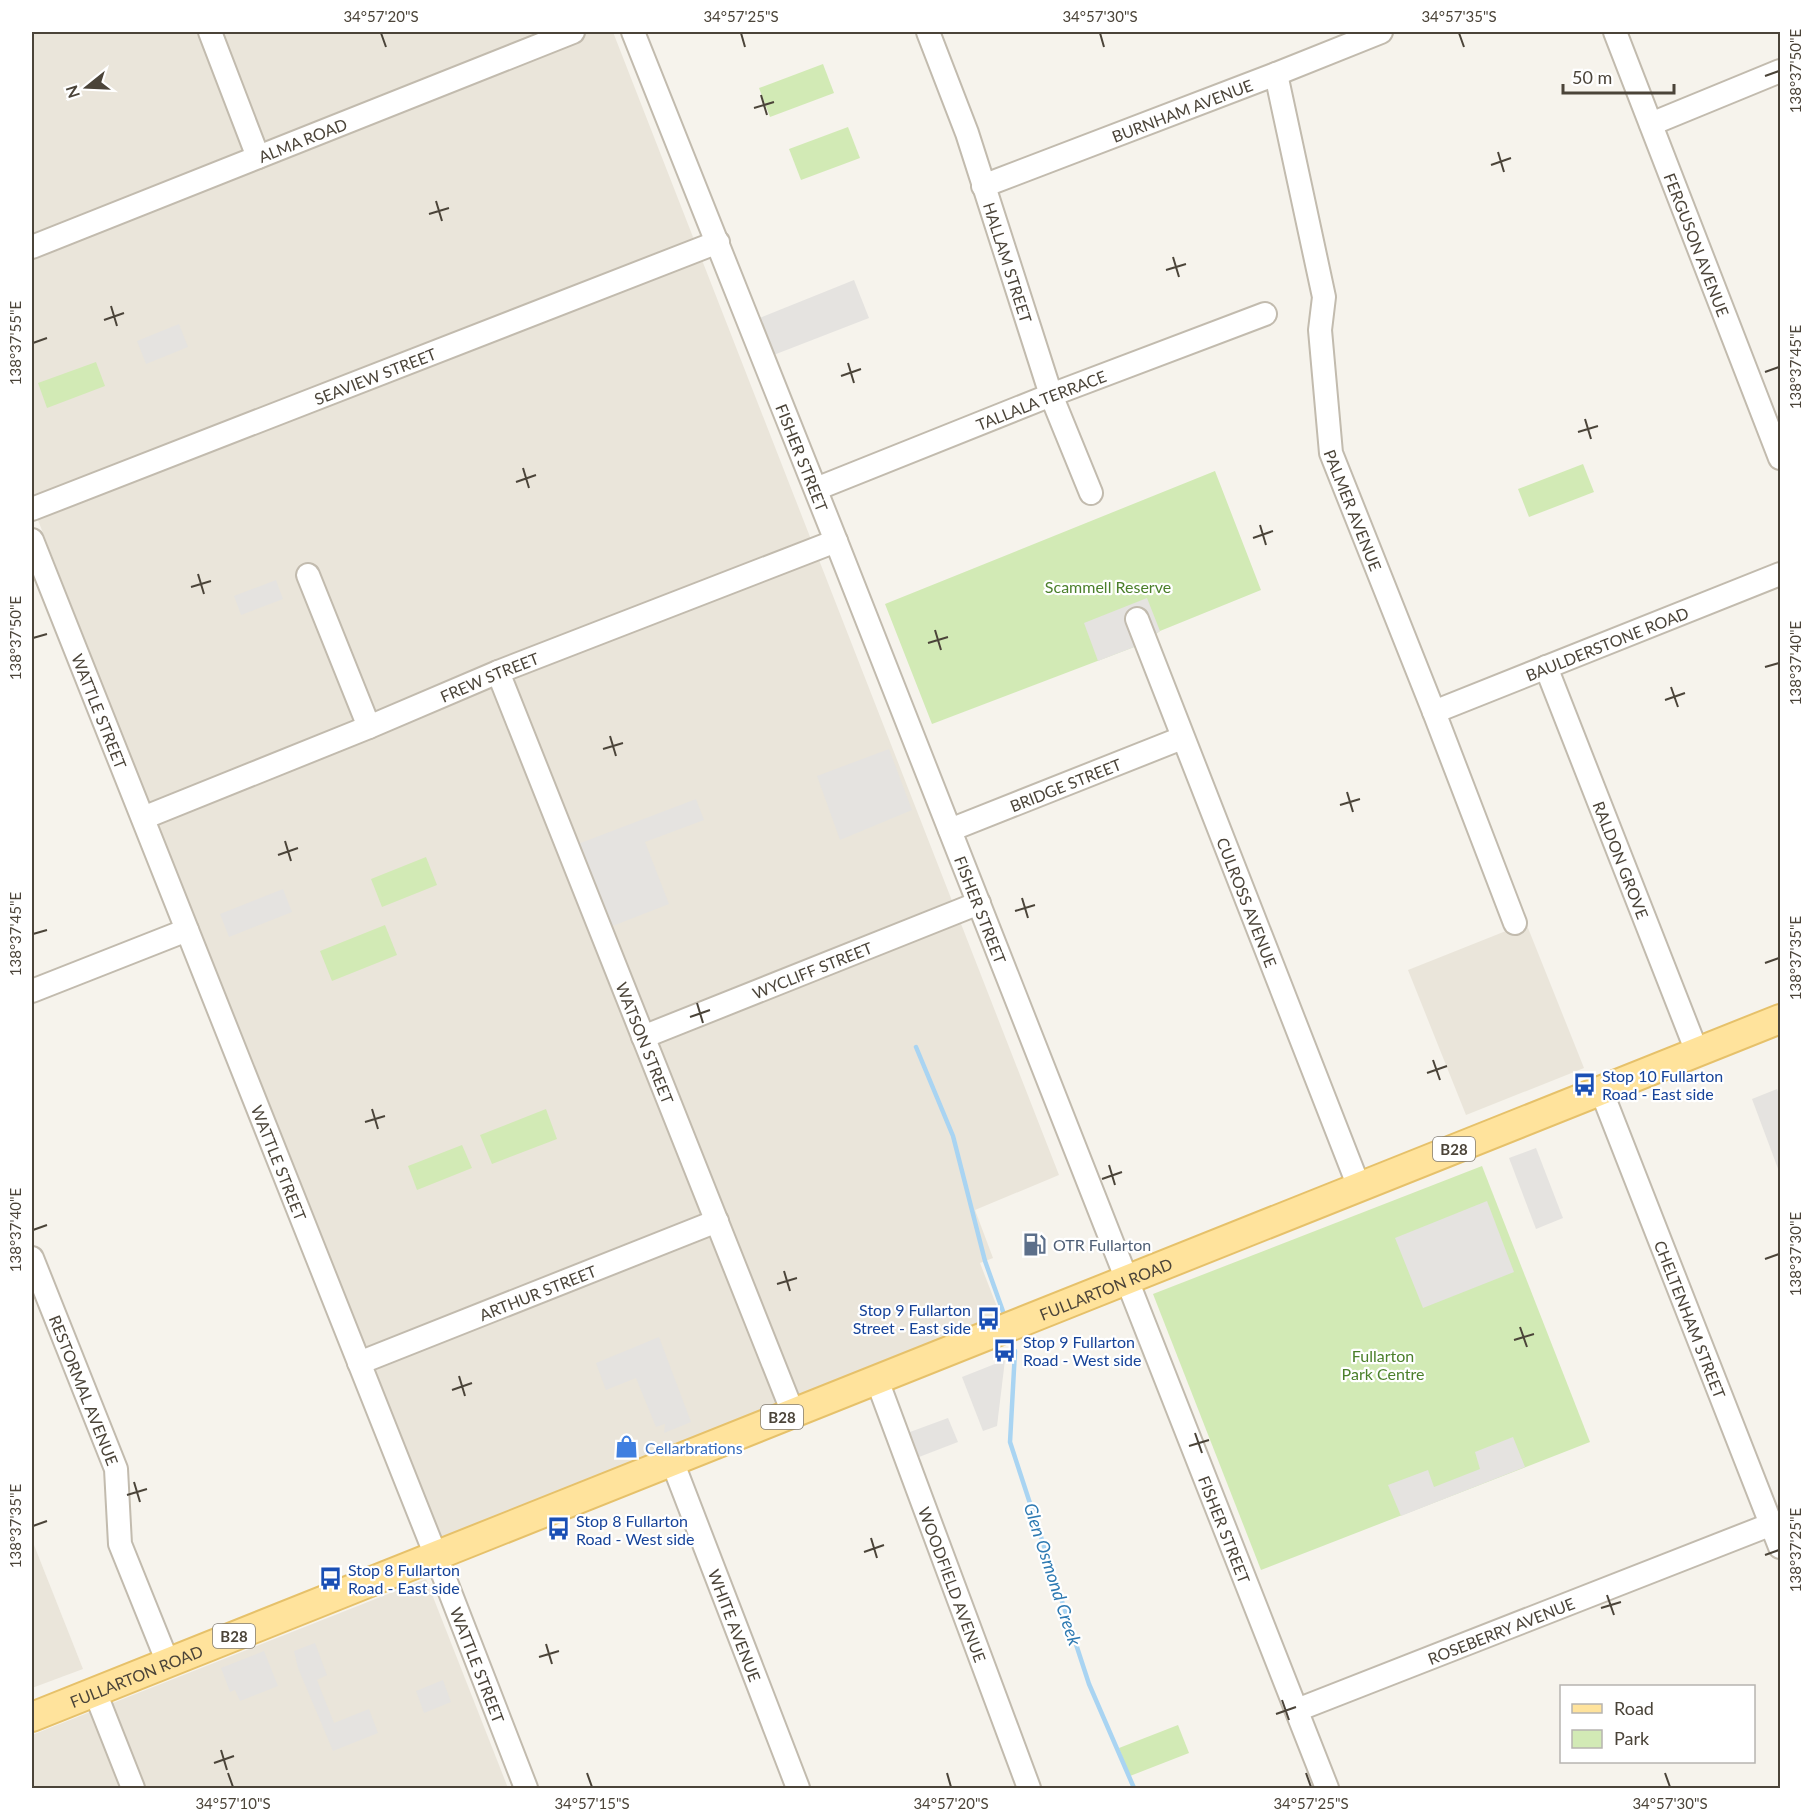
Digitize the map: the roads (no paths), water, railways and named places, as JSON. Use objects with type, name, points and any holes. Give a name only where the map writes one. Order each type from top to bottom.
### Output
[{"type":"main road","name":"FULLARTON ROAD","points":[[32,1717],[1780,1019]]},
{"type":"street","points":[[210,32],[258,157]]},
{"type":"street","name":"ALMA ROAD","points":[[32,247],[573,32]]},
{"type":"street","name":"FISHER STREET","points":[[633,32],[816,489],[1327,1788]]},
{"type":"street","name":"HALLAM STREET","points":[[928,32],[967,133],[1051,395],[1090,494]]},
{"type":"street","name":"BURNHAM AVENUE","points":[[983,186],[1276,75],[1381,32]]},
{"type":"street","name":"FERGUSON AVENUE","points":[[1615,32],[1780,458]]},
{"type":"street","points":[[1651,124],[1780,71]]},
{"type":"street","name":"PALMER AVENUE","points":[[1276,75],[1324,297],[1320,330],[1331,453],[1515,923]]},
{"type":"street","name":"SEAVIEW STREET","points":[[32,509],[718,242]]},
{"type":"street","name":"TALLALA TERRACE","points":[[816,489],[1051,395],[1265,314]]},
{"type":"street","name":"WATTLE STREET","points":[[32,540],[526,1788]]},
{"type":"street","name":"FREW STREET","points":[[143,818],[369,727],[498,672],[836,541]]},
{"type":"street","points":[[308,574],[369,727]]},
{"type":"street","name":"BAULDERSTONE ROAD","points":[[1434,712],[1780,574]]},
{"type":"street","name":"CULROSS AVENUE","points":[[1137,619],[1359,1187]]},
{"type":"street","name":"RALDON GROVE","points":[[1546,667],[1697,1052]]},
{"type":"street","name":"WATSON STREET","points":[[498,672],[793,1413]]},
{"type":"street","name":"BRIDGE STREET","points":[[950,830],[1182,738]]},
{"type":"street","name":"WYCLIFF STREET","points":[[643,1037],[979,903]]},
{"type":"street","points":[[32,991],[187,930]]},
{"type":"street","name":"CHELTENHAM STREET","points":[[1601,1090],[1780,1547]]},
{"type":"street","name":"ARTHUR STREET","points":[[359,1363],[717,1221]]},
{"type":"street","name":"RESTORMAL AVENUE","points":[[32,1258],[116,1469],[120,1544],[168,1663]]},
{"type":"street","name":"WOODFIELD AVENUE","points":[[877,1380],[1029,1788]]},
{"type":"street","name":"WHITE AVENUE","points":[[672,1461],[798,1788]]},
{"type":"street","name":"ROSEBERRY AVENUE","points":[[1297,1710],[1772,1524]]},
{"type":"street","points":[[95,1692],[132,1788]]},
{"type":"waterway","name":"Glen Osmond Creek","points":[[916,1047],[953,1136],[985,1261],[1005,1317]]},
{"type":"waterway","name":"Glen Osmond Creek","points":[[1015,1351],[1010,1442],[1089,1684],[1134,1788]]},
{"type":"place","name":"Stop 10 Fullarton Road - East side","points":[[1584,1084]]},
{"type":"place","name":"OTR Fullarton","points":[[1035,1244]]},
{"type":"place","name":"Stop 9 Fullarton Street - East side","points":[[989,1318]]},
{"type":"place","name":"Stop 9 Fullarton Road - West side","points":[[1005,1350]]},
{"type":"place","name":"Cellarbrations","points":[[627,1447]]},
{"type":"place","name":"Stop 8 Fullarton Road - West side","points":[[558,1529]]},
{"type":"place","name":"Stop 8 Fullarton Road - East side","points":[[330,1578]]},
{"type":"park label","name":"Scammell Reserve","points":[[1108,586]]},
{"type":"park label","name":"Fullarton Park Centre","points":[[1383,1364]]}]
